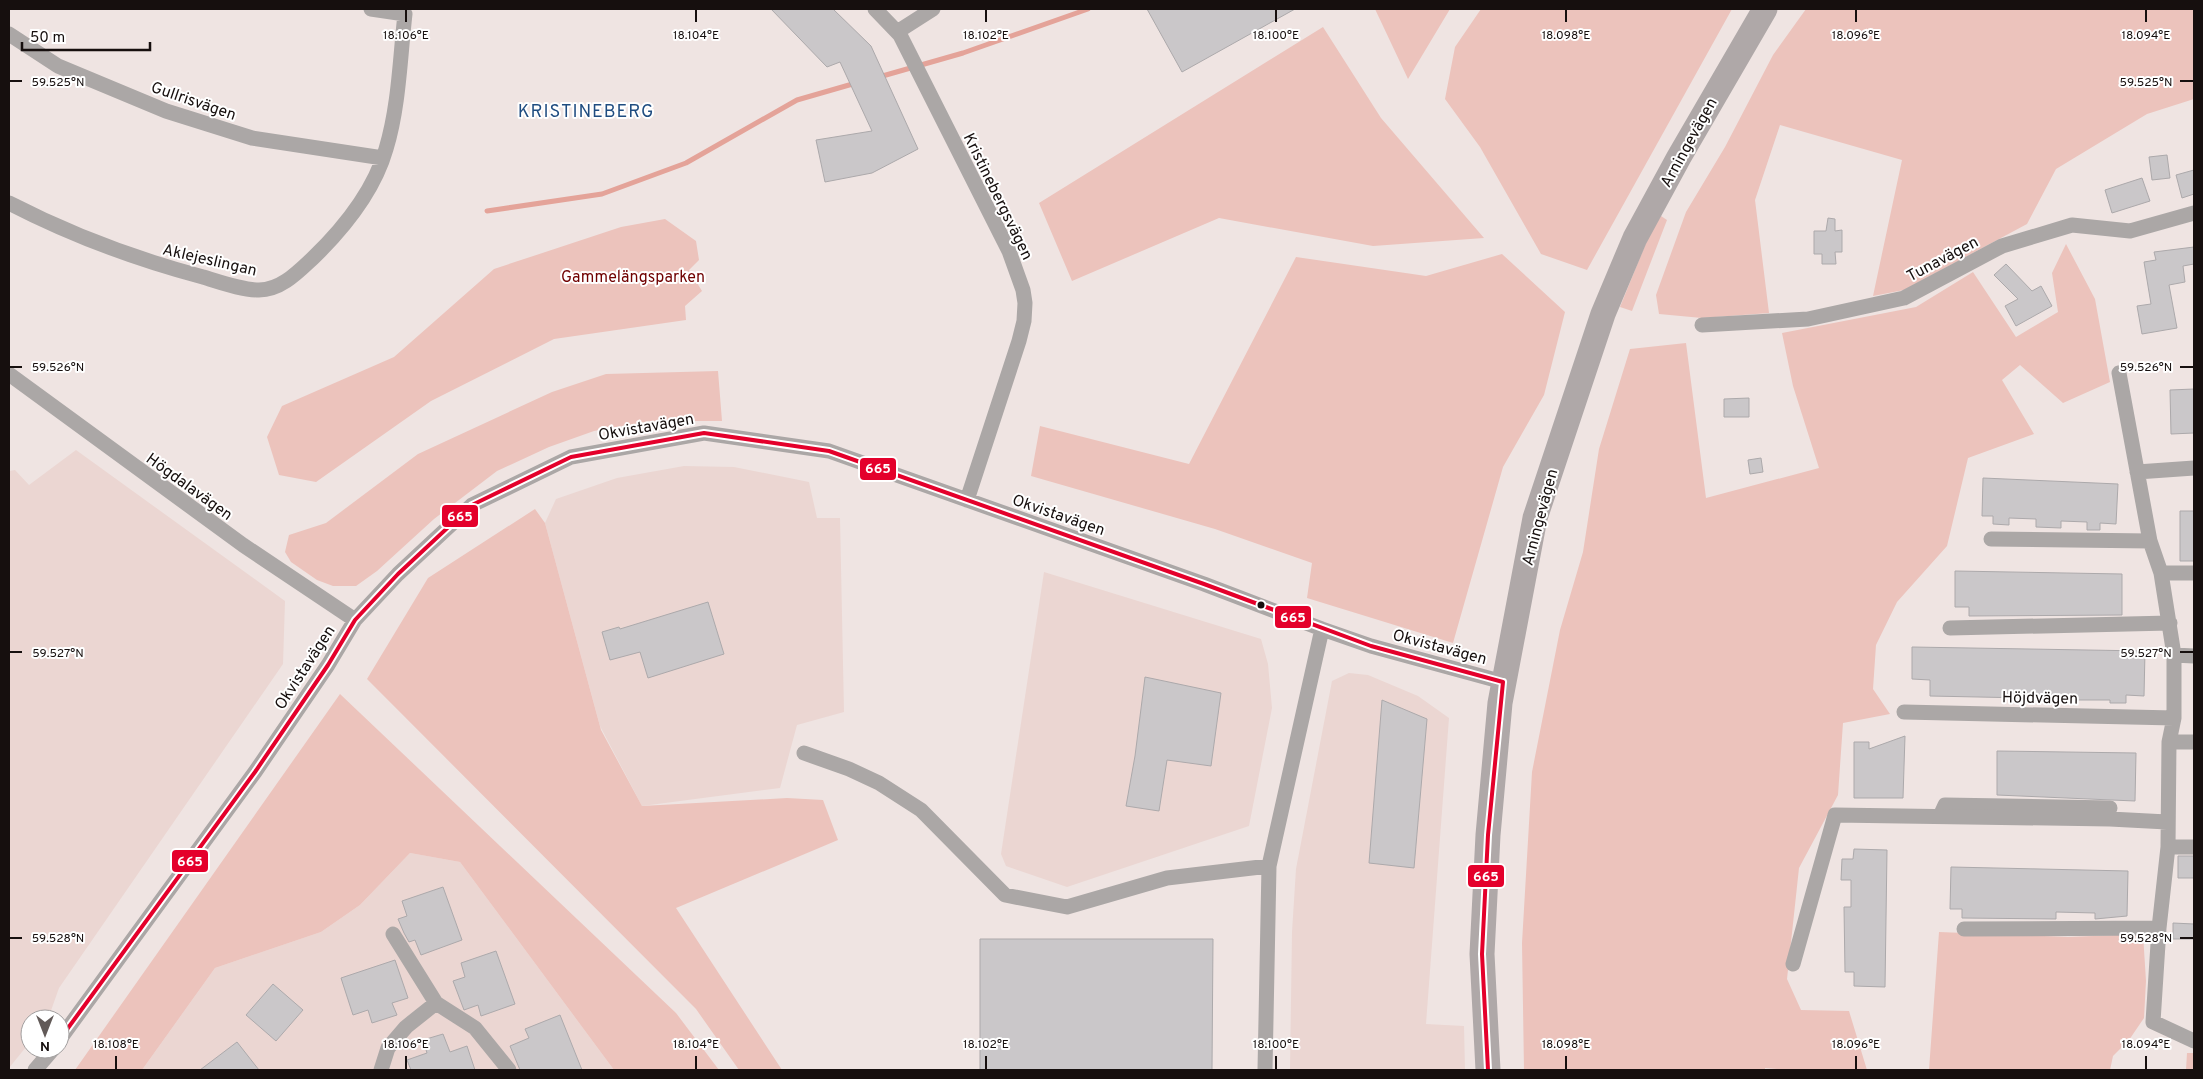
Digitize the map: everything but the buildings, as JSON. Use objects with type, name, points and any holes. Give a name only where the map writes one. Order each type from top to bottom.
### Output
[{"type":"main road","name":"Arningevägen","points":[[1488,1070],[1482,954],[1488,835],[1503,682],[1535,518],[1603,314],[1635,238],[1765,9]]},
{"type":"street","name":"Aklejeslingan","points":[[9,203],[59,228],[150,263],[228,284],[259,290],[280,285],[300,270],[332,240],[351,216],[373,182],[383,158],[392,126],[405,14],[371,9]]},
{"type":"street","name":"Kristinebergsvägen","points":[[875,9],[897,32],[1009,251],[1023,290],[1025,303],[1024,322],[1019,341],[967,500]]},
{"type":"street","points":[[897,32],[933,9]]},
{"type":"street","name":"Gullrisvägen","points":[[9,34],[58,66],[166,111],[252,138],[383,158]]},
{"type":"street","name":"Tunavägen","points":[[1702,326],[1808,319],[1904,298],[2002,246],[2072,225],[2130,231],[2194,213]]},
{"type":"street","points":[[2119,373],[2150,541],[2161,573],[2174,656],[2174,718],[2169,742],[2168,847],[2159,928],[2153,1022],[2194,1041]]},
{"type":"street","name":"Högdalavägen","points":[[9,374],[243,545],[355,620]]},
{"type":"street","name":"Okvistavägen","points":[[70,1025],[255,772],[328,665],[355,620],[398,574],[472,505],[571,457],[704,433],[829,451],[1204,584],[1371,646],[1503,682]]},
{"type":"street","points":[[2137,472],[2194,468]]},
{"type":"street","points":[[1991,539],[2150,541]]},
{"type":"street","points":[[2161,573],[2194,573]]},
{"type":"street","points":[[1950,628],[2170,623]]},
{"type":"street","points":[[1265,1070],[1269,866],[1322,629]]},
{"type":"street","points":[[2174,656],[2194,656]]},
{"type":"street","name":"Höjdvägen","points":[[1904,712],[2174,718]]},
{"type":"street","points":[[2169,742],[2194,742]]},
{"type":"street","points":[[804,753],[849,769],[879,783],[921,810],[1005,895],[1067,907],[1167,878],[1269,866]]},
{"type":"street","points":[[1940,816],[1945,805],[2110,808]]},
{"type":"street","points":[[1793,964],[1835,815],[2110,819],[2167,822]]},
{"type":"street","points":[[2168,847],[2194,847]]},
{"type":"street","points":[[1964,929],[2159,928]]},
{"type":"street","points":[[393,934],[436,1003],[476,1028],[508,1070]]},
{"type":"street","points":[[381,1070],[388,1048],[406,1027],[436,1003]]},
{"type":"street","points":[[36,1070],[45,1059]]},
{"type":"shaded area","points":[[76,450],[285,601],[283,664],[59,988],[52,1009],[20,1009],[20,1054],[9,1068],[9,471],[15,470],[29,485]]},
{"type":"shaded area","points":[[684,466],[734,467],[809,482],[817,518],[840,518],[844,712],[797,725],[780,788],[642,806],[600,726],[545,523],[556,499],[617,478]]},
{"type":"shaded area","points":[[1044,572],[1261,639],[1268,664],[1272,708],[1249,826],[1067,887],[1006,866],[1001,854]]},
{"type":"shaded area","points":[[1349,673],[1368,675],[1418,696],[1449,718],[1426,1024],[1464,1026],[1465,1070],[1290,1070],[1292,932],[1296,869],[1332,681]]},
{"type":"shaded area","points":[[410,853],[460,862],[614,1070],[142,1070],[215,968],[321,932],[360,905]]},
{"type":"green space","points":[[1375,9],[1450,9],[1408,79]]},
{"type":"green space","points":[[1481,9],[1732,9],[1587,270],[1541,254],[1480,147],[1445,99],[1455,47]]},
{"type":"green space","points":[[1806,9],[2194,9],[2194,99],[2147,114],[2056,169],[2027,224],[1904,290],[1873,296],[1902,160],[1780,125],[1755,200],[1769,313],[1702,318],[1659,314],[1656,295],[1686,212],[1725,147],[1773,55]]},
{"type":"green space","points":[[1323,27],[1381,118],[1484,238],[1373,246],[1219,218],[1072,281],[1039,203]]},
{"type":"green space","points":[[1661,216],[1667,220],[1632,311],[1620,307],[1650,233]]},
{"type":"green space","name":"Gammelängsparken","points":[[665,219],[696,241],[699,260],[689,270],[702,291],[685,306],[686,320],[554,339],[431,401],[316,482],[279,475],[267,437],[282,406],[394,357],[494,269],[621,227]]},
{"type":"green space","points":[[2066,244],[2095,299],[2110,382],[2063,403],[2020,365],[2002,380],[2034,434],[1968,458],[1947,546],[1897,602],[1876,645],[1873,689],[1890,714],[1843,723],[1838,795],[1799,868],[1787,979],[1801,1010],[1849,1011],[1867,1070],[1788,1070],[1765,1068],[1765,1070],[1524,1070],[1522,943],[1532,772],[1560,630],[1583,552],[1599,449],[1630,349],[1686,343],[1706,498],[1819,468],[1793,386],[1782,333],[1916,307],[1973,272],[2016,337],[2058,312],[2052,273]]},
{"type":"green space","points":[[1502,254],[1565,312],[1544,395],[1503,467],[1453,643],[1307,598],[1312,563],[1215,529],[1031,476],[1040,426],[1189,464],[1296,257],[1426,276]]},
{"type":"green space","points":[[718,371],[722,421],[650,421],[594,431],[549,447],[497,471],[434,519],[377,571],[356,586],[333,586],[317,580],[291,562],[285,552],[289,535],[326,523],[418,454],[552,392],[606,374]]},
{"type":"green space","points":[[535,509],[545,523],[601,730],[642,806],[787,798],[823,800],[838,840],[676,908],[782,1070],[739,1070],[696,1009],[367,679],[428,578]]},
{"type":"green space","points":[[340,694],[676,1013],[719,1070],[614,1070],[460,862],[410,853],[360,905],[321,932],[215,968],[142,1070],[75,1070]]},
{"type":"green space","points":[[1939,932],[2068,937],[2143,934],[2146,981],[2144,1018],[2129,1040],[2113,1056],[2110,1070],[1929,1070]]},
{"type":"green space","points":[[2187,1053],[2194,1053],[2194,1070],[2186,1070]]},
{"type":"waterway","points":[[879,77],[963,53],[1088,9]]},
{"type":"waterway","points":[[487,211],[602,194],[686,163],[797,100],[856,83]]},
{"type":"transit line","name":"665","points":[[70,1025],[255,772],[328,665],[355,620],[398,574],[472,505],[571,457],[704,433],[829,451],[1204,584],[1371,646],[1503,682]]},
{"type":"transit line","name":"665","points":[[1488,1070],[1482,954],[1488,835],[1503,682]]},
{"type":"district","name":"KRISTINEBERG","points":[[586,111]]}]
